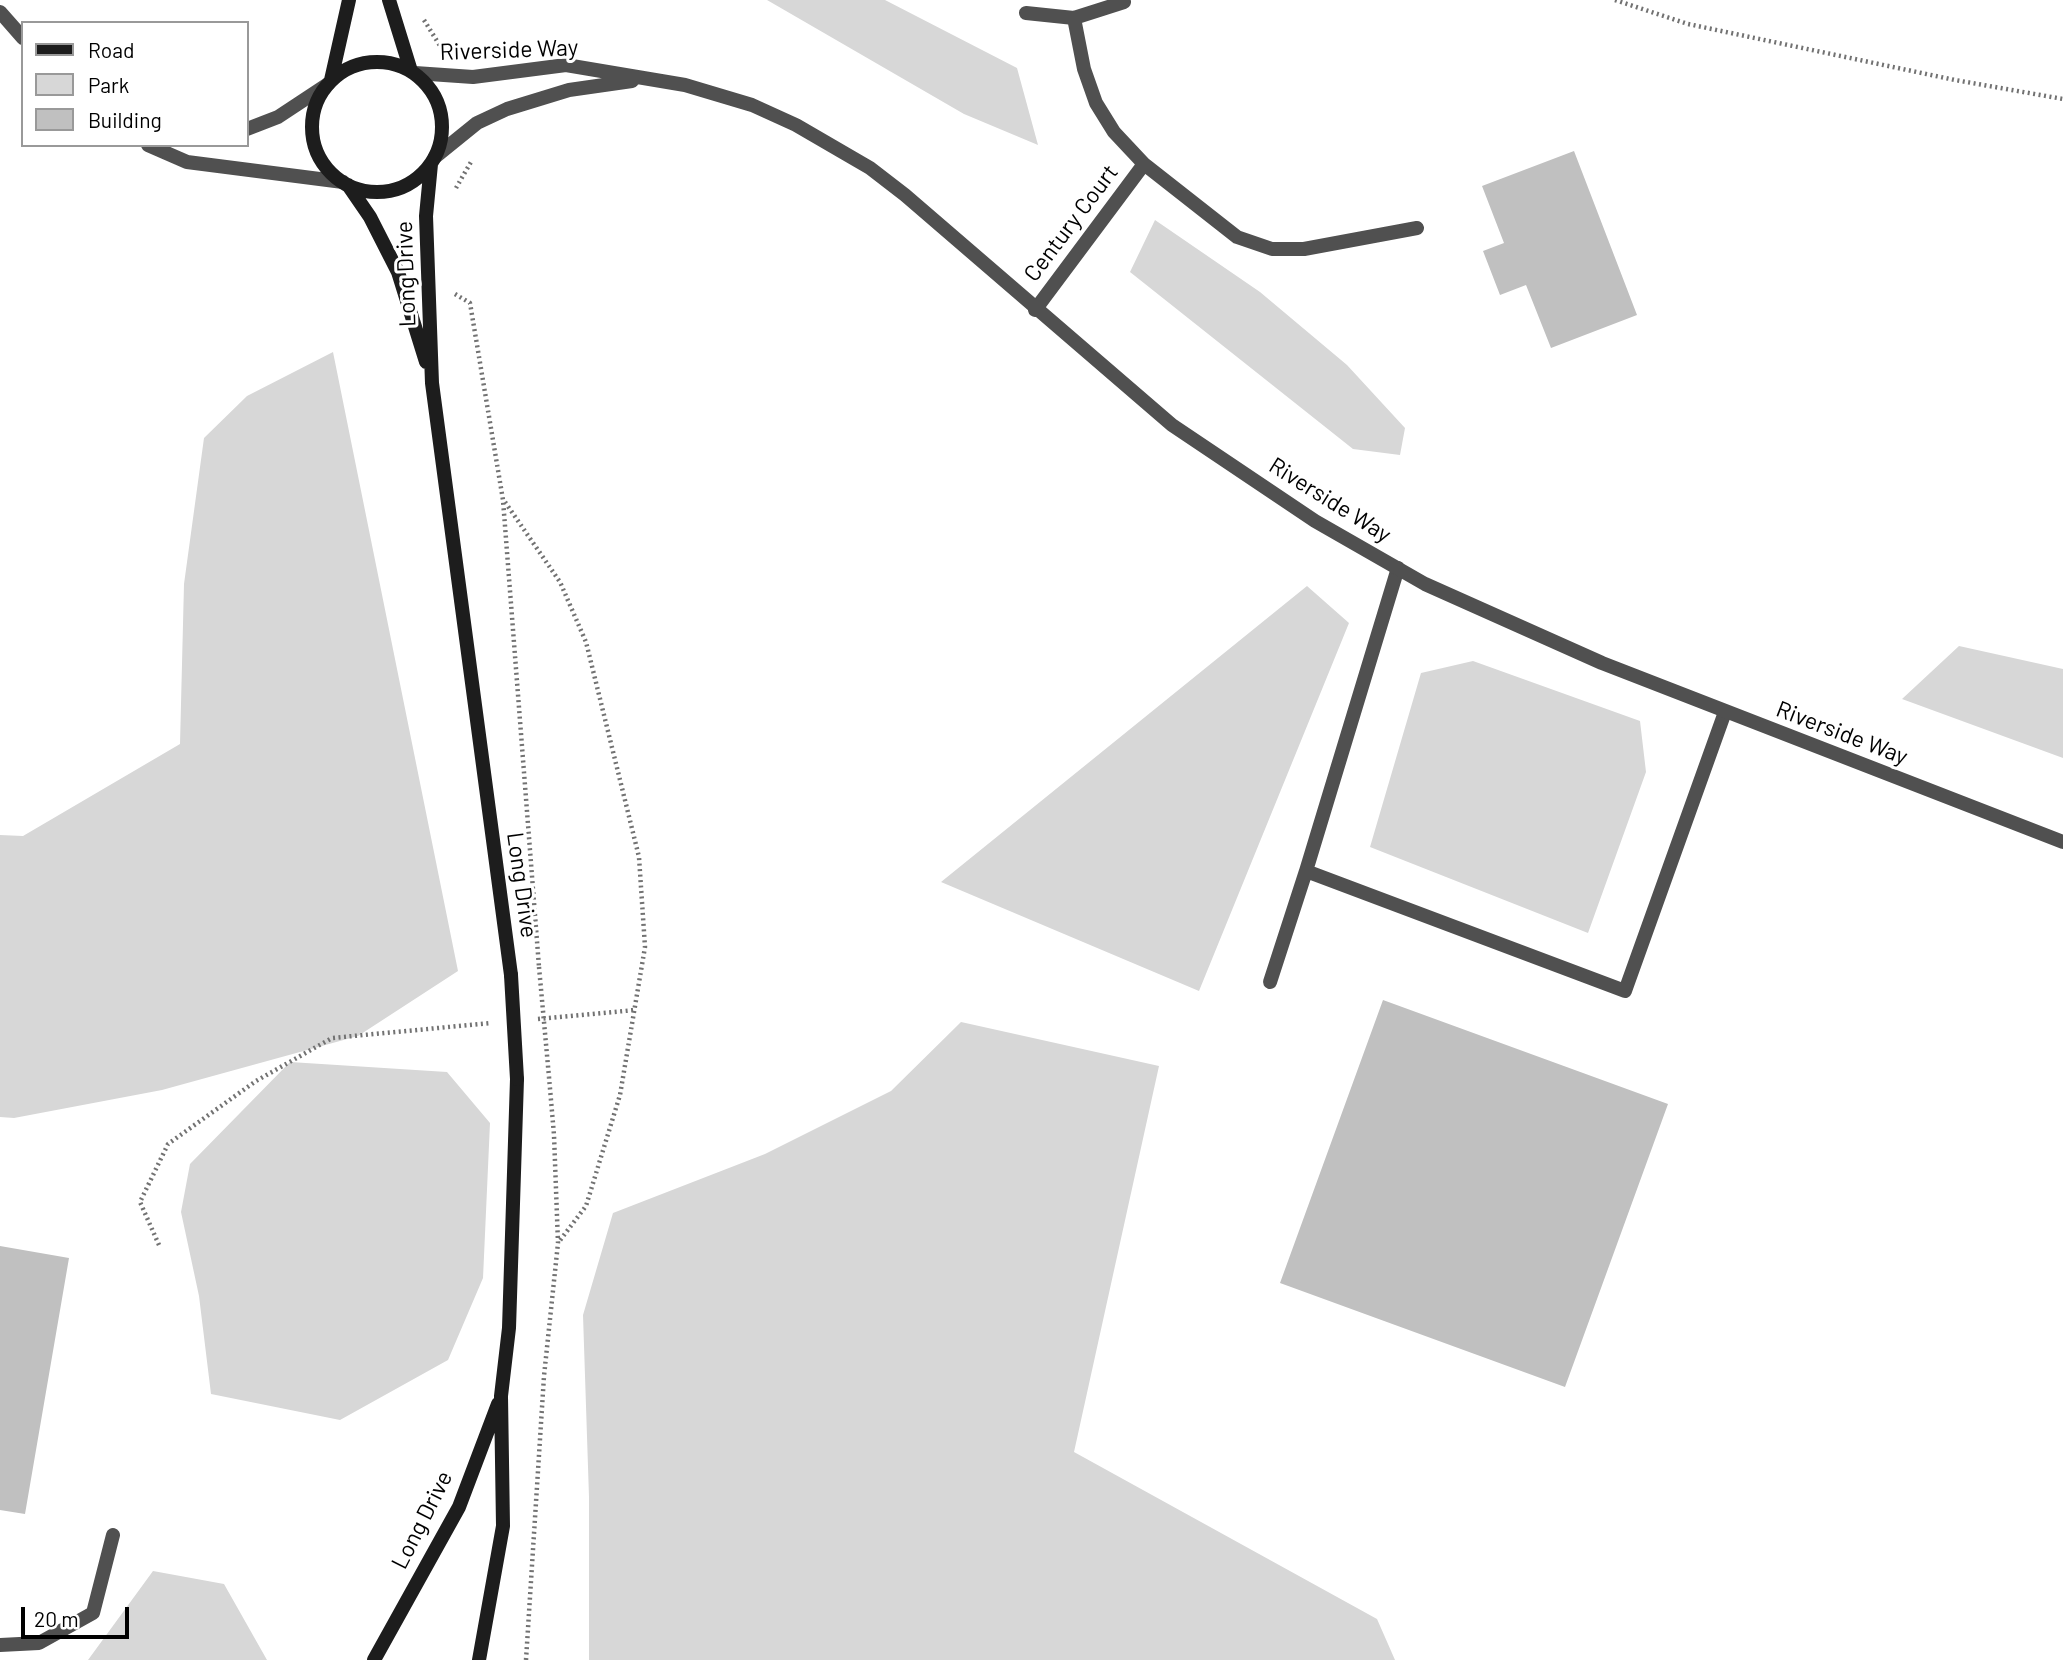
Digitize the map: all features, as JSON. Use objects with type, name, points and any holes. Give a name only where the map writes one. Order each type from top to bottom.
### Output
[{"type":"main road","points":[[330,82],[349,0]]},
{"type":"main road","points":[[389,0],[413,72]]},
{"type":"main road","points":[[370,62],[391,63],[413,72],[428,86],[440,112],[442,139],[433,161],[418,178],[384,191],[366,191],[346,183],[326,167],[315,147],[314,136],[316,103],[330,82],[349,68],[370,62]]},
{"type":"main road","name":"Long Drive","points":[[433,161],[426,216],[432,383],[511,975],[517,1079],[509,1328],[501,1396],[503,1527],[479,1660]]},
{"type":"main road","name":"Long Drive","points":[[346,183],[370,217],[398,272],[432,383]]},
{"type":"main road","name":"Long Drive","points":[[374,1660],[459,1507],[501,1396]]},
{"type":"street","points":[[1026,13],[1074,18],[1124,2]]},
{"type":"street","points":[[0,12],[21,36]]},
{"type":"street","name":"Century Court","points":[[1074,18],[1084,69],[1096,103],[1114,132],[1144,164],[1237,237],[1272,249],[1304,249],[1417,228]]},
{"type":"street","name":"Riverside Way","points":[[413,72],[473,77],[566,65],[685,85],[752,105],[831,142],[905,195],[1035,310],[1172,425],[1315,521],[1425,584],[1602,663],[2063,842]]},
{"type":"street","name":"Riverside Way","points":[[433,161],[477,123],[507,109],[569,90],[647,79]]},
{"type":"street","points":[[248,129],[278,117],[330,82]]},
{"type":"street","points":[[153,147],[187,162],[346,183]]},
{"type":"street","name":"Century Court","points":[[1035,310],[1144,164]]},
{"type":"street","points":[[1270,982],[1398,568]]},
{"type":"street","points":[[1306,871],[1625,991],[1725,712]]},
{"type":"street","points":[[0,1645],[39,1643],[93,1613],[113,1535]]},
{"type":"path","points":[[1615,0],[1688,24],[1955,80],[2063,99]]},
{"type":"path","points":[[421,9],[422,17],[445,54]]},
{"type":"path","points":[[452,195],[482,145],[477,123]]},
{"type":"path","points":[[452,292],[470,303],[503,500],[554,1135],[558,1243],[544,1376],[526,1660]]},
{"type":"path","points":[[503,500],[560,582],[586,642],[639,857],[645,947],[620,1095],[586,1206],[558,1243]]},
{"type":"path","points":[[524,1020],[635,1010]]},
{"type":"path","points":[[159,1245],[140,1202],[168,1144],[256,1081],[332,1038],[496,1023]]},
{"type":"green space","points":[[767,0],[885,0],[1017,68],[1038,145],[964,114]]},
{"type":"green space","points":[[1155,220],[1260,292],[1347,365],[1405,428],[1400,455],[1353,449],[1130,272]]},
{"type":"green space","points":[[333,352],[458,971],[358,1036],[162,1090],[14,1118],[0,1117],[0,835],[23,836],[180,744],[184,584],[204,438],[247,396]]},
{"type":"green space","points":[[1307,586],[1349,623],[1199,991],[941,882]]},
{"type":"green space","points":[[1959,646],[2063,669],[2063,758],[1902,699]]},
{"type":"green space","points":[[1473,661],[1640,721],[1646,772],[1588,933],[1370,847],[1421,673]]},
{"type":"green space","points":[[961,1022],[1159,1066],[1074,1452],[1377,1619],[1395,1660],[589,1660],[589,1497],[583,1315],[613,1213],[765,1154],[891,1091]]},
{"type":"green space","points":[[290,1062],[447,1072],[490,1123],[483,1278],[448,1360],[340,1420],[211,1394],[199,1296],[181,1212],[190,1164]]},
{"type":"green space","points":[[153,1571],[224,1584],[267,1660],[88,1660]]},
{"type":"building","points":[[1574,151],[1637,315],[1551,348],[1526,285],[1500,295],[1483,251],[1504,243],[1482,186]]},
{"type":"building","points":[[1383,1000],[1668,1104],[1565,1387],[1280,1283]]},
{"type":"building","points":[[0,1246],[69,1258],[25,1514],[0,1510]]}]
